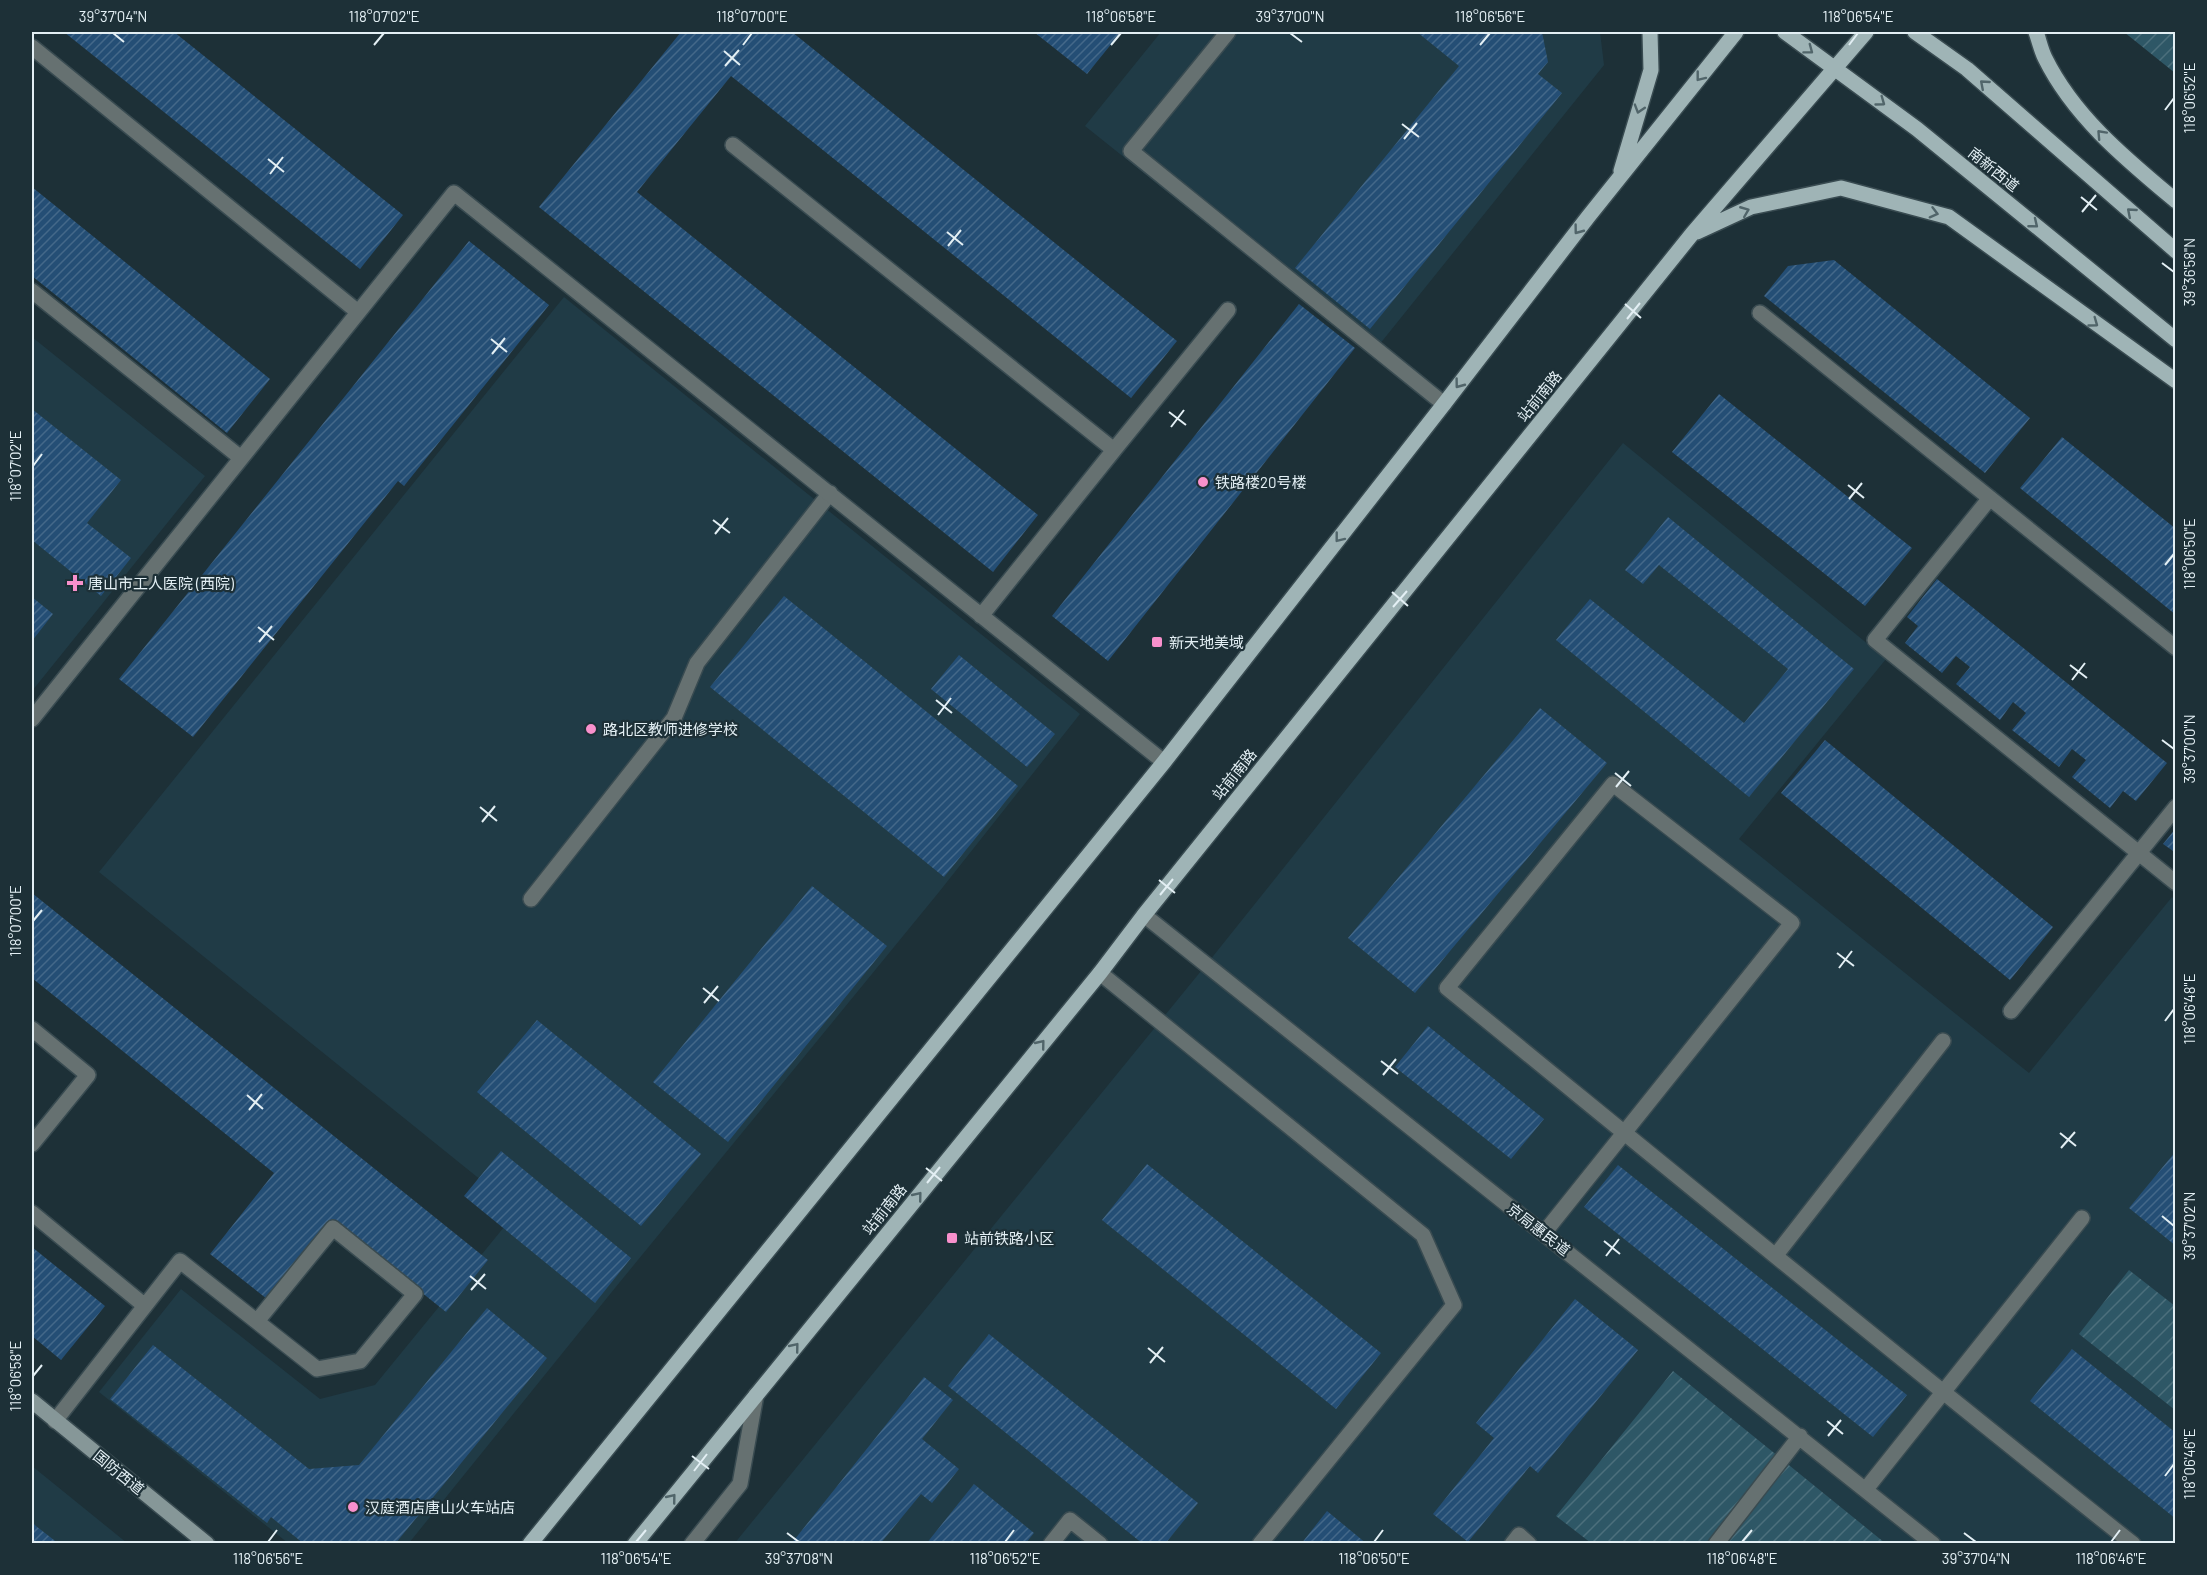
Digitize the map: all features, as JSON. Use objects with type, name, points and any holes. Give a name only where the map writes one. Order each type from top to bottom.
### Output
[{"type":"main road","points":[[1618,180],[1651,70],[1650,32]]},
{"type":"main road","points":[[530,1544],[1164,762],[1736,32]]},
{"type":"main road","name":"南新西道","points":[[1785,32],[1917,129],[2175,340]]},
{"type":"main road","name":"站前南路","points":[[635,1544],[1100,973],[1144,915],[1692,234],[1866,32]]},
{"type":"main road","points":[[1915,32],[1966,69],[2175,251]]},
{"type":"main road","points":[[2036,32],[2044,57],[2075,105],[2120,154],[2175,201]]},
{"type":"main road","points":[[1692,234],[1751,207],[1841,188],[1949,217],[2175,381]]},
{"type":"street","points":[[1228,32],[1131,151],[1444,404]]},
{"type":"street","points":[[32,47],[358,312]]},
{"type":"street","points":[[733,146],[1114,450]]},
{"type":"street","points":[[32,719],[454,193],[1164,762]]},
{"type":"street","points":[[32,291],[241,458]]},
{"type":"street","points":[[981,616],[1228,310]]},
{"type":"street","points":[[1760,313],[2175,648]]},
{"type":"street","points":[[531,899],[674,718],[697,663],[830,493]]},
{"type":"street","points":[[1990,498],[1875,640],[2175,883]]},
{"type":"street","points":[[1544,1233],[1623,1132],[1792,923],[1613,784],[1447,988],[1623,1132],[1776,1256],[1942,1392],[2133,1544]]},
{"type":"street","points":[[2011,1011],[2175,807]]},
{"type":"street","name":"京局惠民道","points":[[1144,915],[1933,1544]]},
{"type":"street","points":[[1100,973],[1424,1235],[1454,1305],[1260,1544]]},
{"type":"street","points":[[32,1029],[88,1075],[32,1144]]},
{"type":"street","points":[[1776,1256],[1943,1041]]},
{"type":"street","points":[[32,1214],[146,1306]]},
{"type":"street","points":[[1866,1489],[2082,1218]]},
{"type":"street","points":[[55,1420],[180,1261],[258,1320],[317,1369],[360,1361],[415,1294],[333,1228],[258,1320]]},
{"type":"street","points":[[692,1544],[741,1484],[756,1395]]},
{"type":"street","name":"国防西道","points":[[32,1401],[207,1544]]},
{"type":"street","points":[[1716,1544],[1800,1436]]},
{"type":"street","points":[[1051,1544],[1070,1520],[1100,1544]]},
{"type":"street","points":[[1512,1544],[1519,1535],[1529,1544]]},
{"type":"shaded area","points":[[1161,32],[1600,32],[1604,65],[1371,355],[1085,126]]},
{"type":"shaded area","points":[[2124,32],[2175,32],[2175,73]]},
{"type":"shaded area","name":"路北区教师进修学校","points":[[564,297],[1080,714],[939,892],[409,1543],[288,1543],[99,1392],[181,1289],[320,1399],[375,1385],[518,1210],[99,872]]},
{"type":"shaded area","name":"唐山市工人医院 (西院)","points":[[32,337],[205,476],[32,691]]},
{"type":"shaded area","points":[[1623,443],[1886,659],[1739,839],[2029,1073],[2172,897],[2175,901],[2175,1543],[734,1544],[1210,960]]},
{"type":"shaded area","points":[[2129,1270],[2175,1306],[2175,1410],[2079,1334]]},
{"type":"shaded area","points":[[1673,1371],[1885,1543],[1591,1543],[1556,1516]]},
{"type":"shaded area","points":[[32,1466],[127,1543],[32,1543]]},
{"type":"building","points":[[64,32],[174,32],[403,215],[360,269]]},
{"type":"building","points":[[681,32],[792,32],[1177,341],[1131,398],[731,76],[637,192],[1038,515],[993,572],[539,207]]},
{"type":"building","points":[[1034,32],[1121,32],[1087,74]]},
{"type":"building","points":[[1417,32],[1542,32],[1548,62],[1538,74],[1562,93],[1370,329],[1295,268],[1459,66]]},
{"type":"building","points":[[32,187],[270,379],[227,433],[32,276]]},
{"type":"building","points":[[469,241],[549,305],[404,486],[398,481],[193,737],[119,679]]},
{"type":"building","points":[[1834,260],[2030,418],[1985,473],[1764,296],[1788,266]]},
{"type":"building","name":"铁路楼20号楼","points":[[1299,304],[1355,348],[1108,661],[1052,616]]},
{"type":"building","points":[[1719,394],[1912,548],[1865,606],[1672,452]]},
{"type":"building","points":[[32,409],[121,480],[87,523],[131,558],[101,596],[32,540]]},
{"type":"building","points":[[2062,437],[2176,529],[2176,615],[2020,488]]},
{"type":"building","points":[[1668,517],[1854,669],[1749,797],[1556,640],[1590,599],[1744,723],[1788,669],[1659,565],[1643,584],[1625,570]]},
{"type":"building","points":[[1937,579],[2167,763],[2136,801],[2123,791],[2110,808],[2072,777],[2086,760],[2072,749],[2059,767],[2012,730],[2026,713],[2013,702],[2000,720],[1956,684],[1970,667],[1956,656],[1942,673],[1905,643],[1918,626],[1907,617]]},
{"type":"building","points":[[784,596],[1018,786],[944,877],[710,687]]},
{"type":"building","points":[[32,597],[53,614],[32,641]]},
{"type":"building","points":[[959,655],[1055,734],[1027,767],[931,689]]},
{"type":"building","points":[[1540,708],[1607,763],[1415,993],[1348,938]]},
{"type":"building","points":[[1825,740],[2053,927],[2010,980],[1781,793]]},
{"type":"building","points":[[2176,828],[2176,853],[2163,844]]},
{"type":"building","points":[[812,886],[887,946],[728,1142],[653,1082]]},
{"type":"building","points":[[32,893],[488,1260],[446,1312],[331,1220],[267,1299],[210,1254],[274,1173],[32,978]]},
{"type":"building","points":[[537,1020],[701,1154],[641,1226],[477,1092]]},
{"type":"building","points":[[1428,1026],[1544,1119],[1511,1159],[1395,1067]]},
{"type":"building","points":[[501,1151],[631,1258],[595,1303],[464,1196]]},
{"type":"building","points":[[2176,1151],[2176,1246],[2129,1208]]},
{"type":"building","points":[[1147,1164],[1381,1353],[1336,1409],[1102,1220]]},
{"type":"building","points":[[1618,1165],[1907,1395],[1873,1437],[1584,1207]]},
{"type":"building","points":[[32,1247],[105,1306],[61,1360],[32,1336]]},
{"type":"building","points":[[1575,1299],[1638,1350],[1538,1473],[1530,1466],[1468,1542],[1433,1514],[1494,1438],[1476,1423]]},
{"type":"building","points":[[487,1308],[547,1358],[395,1544],[304,1544],[271,1517],[267,1523],[110,1399],[153,1345],[309,1469],[359,1465]]},
{"type":"building","points":[[989,1334],[1198,1503],[1165,1544],[1143,1544],[948,1386]]},
{"type":"building","points":[[2072,1349],[2176,1433],[2176,1519],[2030,1401]]},
{"type":"building","points":[[924,1377],[953,1400],[922,1439],[959,1469],[932,1503],[921,1494],[880,1544],[791,1544]]},
{"type":"building","points":[[974,1484],[1034,1533],[1025,1544],[926,1544]]},
{"type":"building","points":[[1327,1511],[1367,1544],[1301,1544]]},
{"type":"building","points":[[32,1522],[36,1526],[59,1544],[32,1544]]},
{"type":"place","name":"铁路楼20号楼","points":[[1203,482]]},
{"type":"place","name":"唐山市工人医院 (西院)","points":[[75,583]]},
{"type":"place","name":"新天地美域","points":[[1157,642]]},
{"type":"place","name":"路北区教师进修学校","points":[[591,729]]},
{"type":"place","name":"站前铁路小区","points":[[952,1238]]},
{"type":"place","name":"汉庭酒店唐山火车站店","points":[[353,1507]]}]
